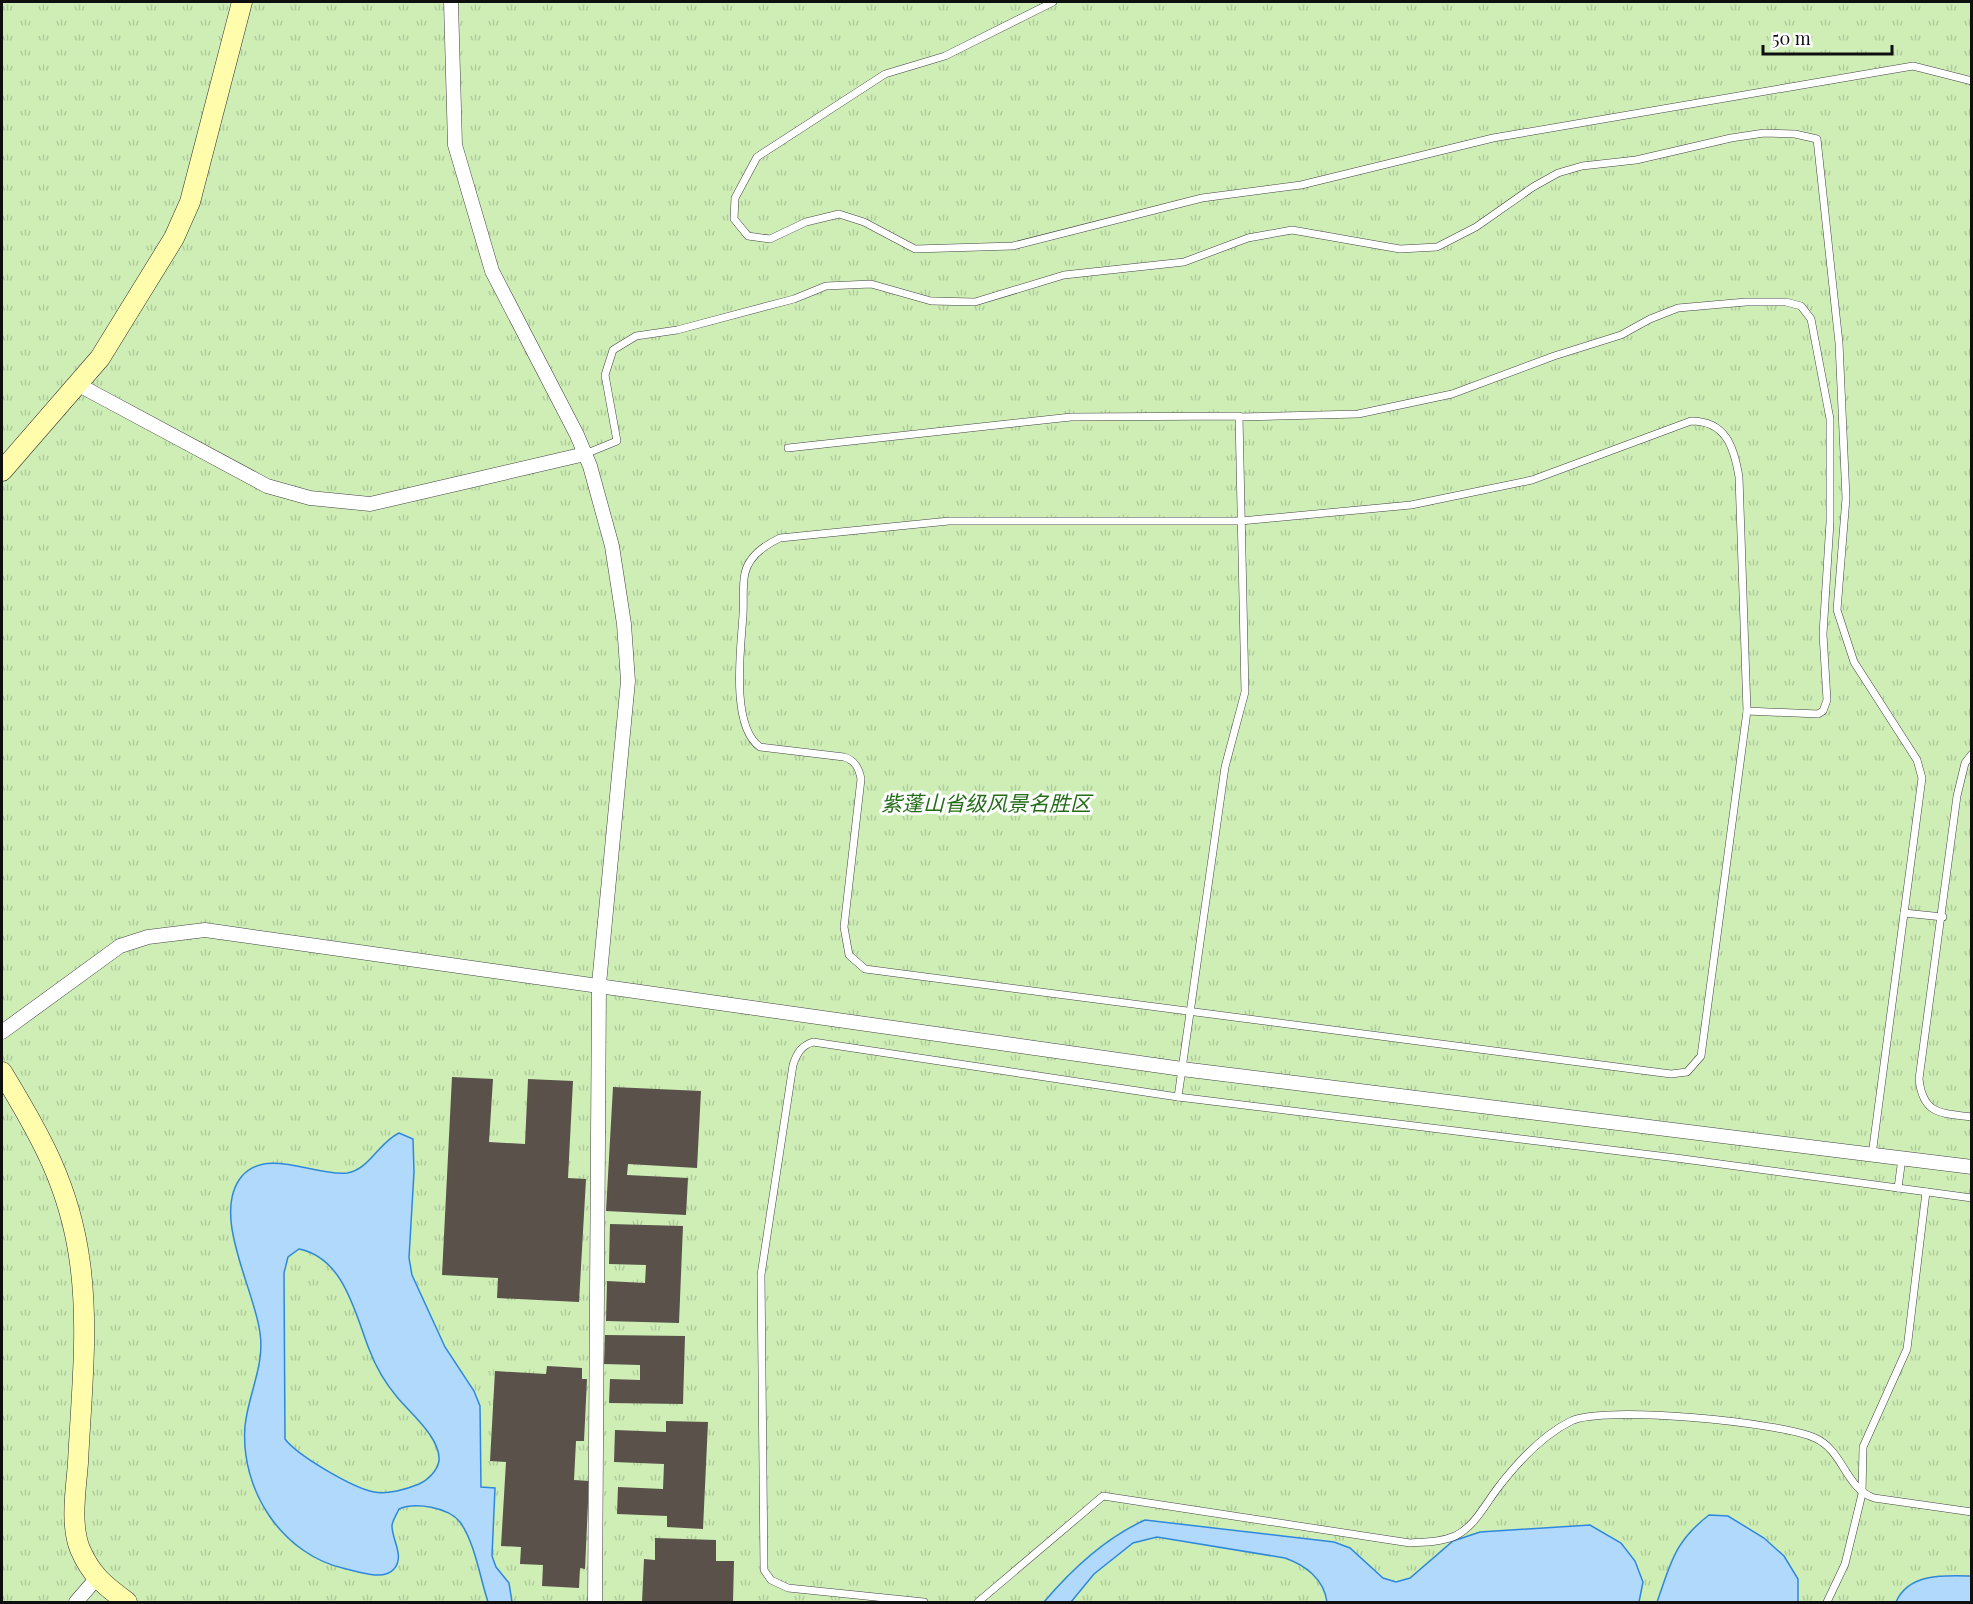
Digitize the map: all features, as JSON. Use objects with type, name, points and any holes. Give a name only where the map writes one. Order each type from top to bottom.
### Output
[{"type":"street","points":[[2,471],[99,358],[153,273],[190,201],[242,2]]},
{"type":"street","points":[[451,2],[455,145],[492,271],[585,454],[612,546],[624,624],[627,681],[599,984],[595,1602]]},
{"type":"street","points":[[77,384],[267,486],[310,498],[370,504],[585,454]]},
{"type":"street","points":[[2,1032],[120,946],[148,937],[205,930],[599,984],[1182,1069],[1971,1167]]},
{"type":"street","points":[[2,1072],[41,1136],[59,1178],[80,1264],[83,1343],[75,1515],[79,1547],[96,1579],[127,1602]]},
{"type":"street","points":[[75,1602],[96,1579]]},
{"type":"lane","points":[[1053,2],[945,56],[885,74],[757,158],[735,198],[734,219],[748,236],[770,239],[806,222],[839,214],[864,222],[915,249],[1013,246],[1202,198],[1301,185],[1493,138],[1913,66],[1971,81]]},
{"type":"lane","points":[[585,454],[617,441],[606,383],[606,368],[613,350],[627,340],[678,330],[794,299],[826,286],[871,284],[931,301],[975,302],[1064,275],[1184,262],[1248,238],[1292,230],[1400,249],[1437,247],[1476,227],[1533,187],[1558,173],[1574,168],[1636,160],[1731,138],[1764,133],[1795,134],[1817,139],[1839,343],[1846,486],[1837,610],[1854,662],[1917,760],[1922,778],[1872,1155]]},
{"type":"lane","points":[[788,448],[1071,417],[1358,414],[1452,394],[1554,356],[1622,335],[1650,319],[1678,308],[1746,302],[1786,302],[1801,306],[1811,319],[1830,419],[1830,522],[1823,634],[1827,700],[1824,710],[1818,714],[1747,711]]},
{"type":"lane","points":[[1178,1097],[1225,767],[1245,692],[1239,417]]},
{"type":"lane","points":[[1691,421],[1708,422],[1725,433],[1731,443],[1739,477],[1747,711],[1701,1056],[1687,1071],[1671,1074],[865,969],[849,955],[844,927],[860,773],[856,765],[848,758],[768,749],[755,744],[748,734],[738,685],[745,572],[758,552],[780,538],[938,522],[1241,521],[1422,503],[1532,480],[1691,421]]},
{"type":"lane","points":[[1971,754],[1965,763],[1957,796],[1943,917],[1919,1079],[1921,1095],[1934,1110],[1971,1117]]},
{"type":"lane","points":[[1904,913],[1943,917]]},
{"type":"lane","points":[[924,1602],[788,1588],[771,1580],[764,1570],[761,1275],[796,1055],[801,1048],[813,1042],[1178,1097],[1971,1198]]},
{"type":"lane","points":[[1898,1188],[1902,1158]]},
{"type":"lane","points":[[1827,1602],[1845,1564],[1862,1494],[1863,1447],[1907,1349],[1926,1192]]},
{"type":"lane","points":[[978,1602],[1103,1496],[1410,1543],[1444,1539],[1466,1529],[1527,1455],[1554,1432],[1580,1418],[1619,1413],[1660,1414],[1767,1427],[1815,1437],[1836,1456],[1862,1494],[1874,1498],[1971,1512]]},
{"type":"green space","name":"紫蓬山省级风景名胜区","points":[[2,2],[1971,2],[1971,1602],[2,1602]]},
{"type":"water","points":[[399,1133],[413,1139],[414,1172],[409,1258],[412,1275],[445,1347],[474,1391],[480,1406],[481,1487],[495,1488],[492,1556],[496,1567],[509,1583],[512,1602],[488,1602],[477,1561],[465,1530],[455,1517],[440,1509],[414,1506],[399,1509],[392,1526],[398,1553],[397,1564],[390,1573],[378,1575],[364,1573],[323,1561],[303,1550],[270,1516],[258,1496],[250,1473],[245,1450],[245,1426],[261,1345],[256,1315],[232,1231],[233,1192],[242,1176],[252,1168],[265,1164],[278,1163],[335,1173],[355,1171]],"holes":[[[299,1249],[314,1254],[327,1263],[346,1289],[378,1368],[397,1397],[424,1426],[435,1444],[438,1452],[438,1465],[432,1475],[419,1484],[385,1493],[365,1489],[313,1462],[285,1439],[284,1273],[288,1257]]]},
{"type":"water","points":[[1709,1515],[1728,1516],[1764,1538],[1784,1556],[1798,1579],[1798,1602],[1657,1602],[1675,1554],[1688,1534]]},
{"type":"water","points":[[1145,1520],[1334,1542],[1350,1548],[1383,1578],[1396,1582],[1410,1578],[1453,1541],[1480,1532],[1590,1525],[1621,1543],[1635,1561],[1643,1582],[1639,1602],[1327,1602],[1318,1580],[1300,1565],[1285,1558],[1157,1537],[1133,1543],[1094,1574],[1071,1602],[1044,1602],[1090,1555],[1130,1527]]},
{"type":"water","points":[[1939,1576],[1971,1576],[1971,1602],[1896,1602],[1909,1586],[1918,1581]]},
{"type":"building","points":[[452,1077],[493,1079],[489,1142],[525,1144],[528,1079],[573,1081],[568,1178],[586,1179],[579,1302],[497,1298],[498,1278],[442,1275]]},
{"type":"building","points":[[613,1087],[701,1091],[697,1168],[628,1164],[627,1175],[688,1178],[686,1215],[606,1211]]},
{"type":"building","points":[[610,1224],[683,1226],[679,1323],[606,1321],[607,1281],[645,1283],[646,1265],[609,1264]]},
{"type":"building","points":[[605,1335],[685,1336],[683,1404],[609,1403],[610,1379],[640,1380],[640,1365],[604,1364]]},
{"type":"building","points":[[547,1366],[582,1368],[582,1379],[587,1379],[584,1441],[576,1441],[574,1480],[589,1481],[585,1569],[580,1568],[579,1588],[542,1586],[543,1565],[520,1564],[521,1547],[501,1546],[506,1462],[490,1461],[495,1371],[546,1374]]},
{"type":"building","points":[[666,1421],[708,1422],[703,1529],[667,1527],[667,1516],[617,1514],[618,1487],[663,1489],[664,1464],[614,1462],[615,1430],[666,1432]]},
{"type":"building","points":[[655,1538],[716,1540],[716,1561],[734,1561],[733,1602],[642,1602],[644,1559],[655,1560]]}]
